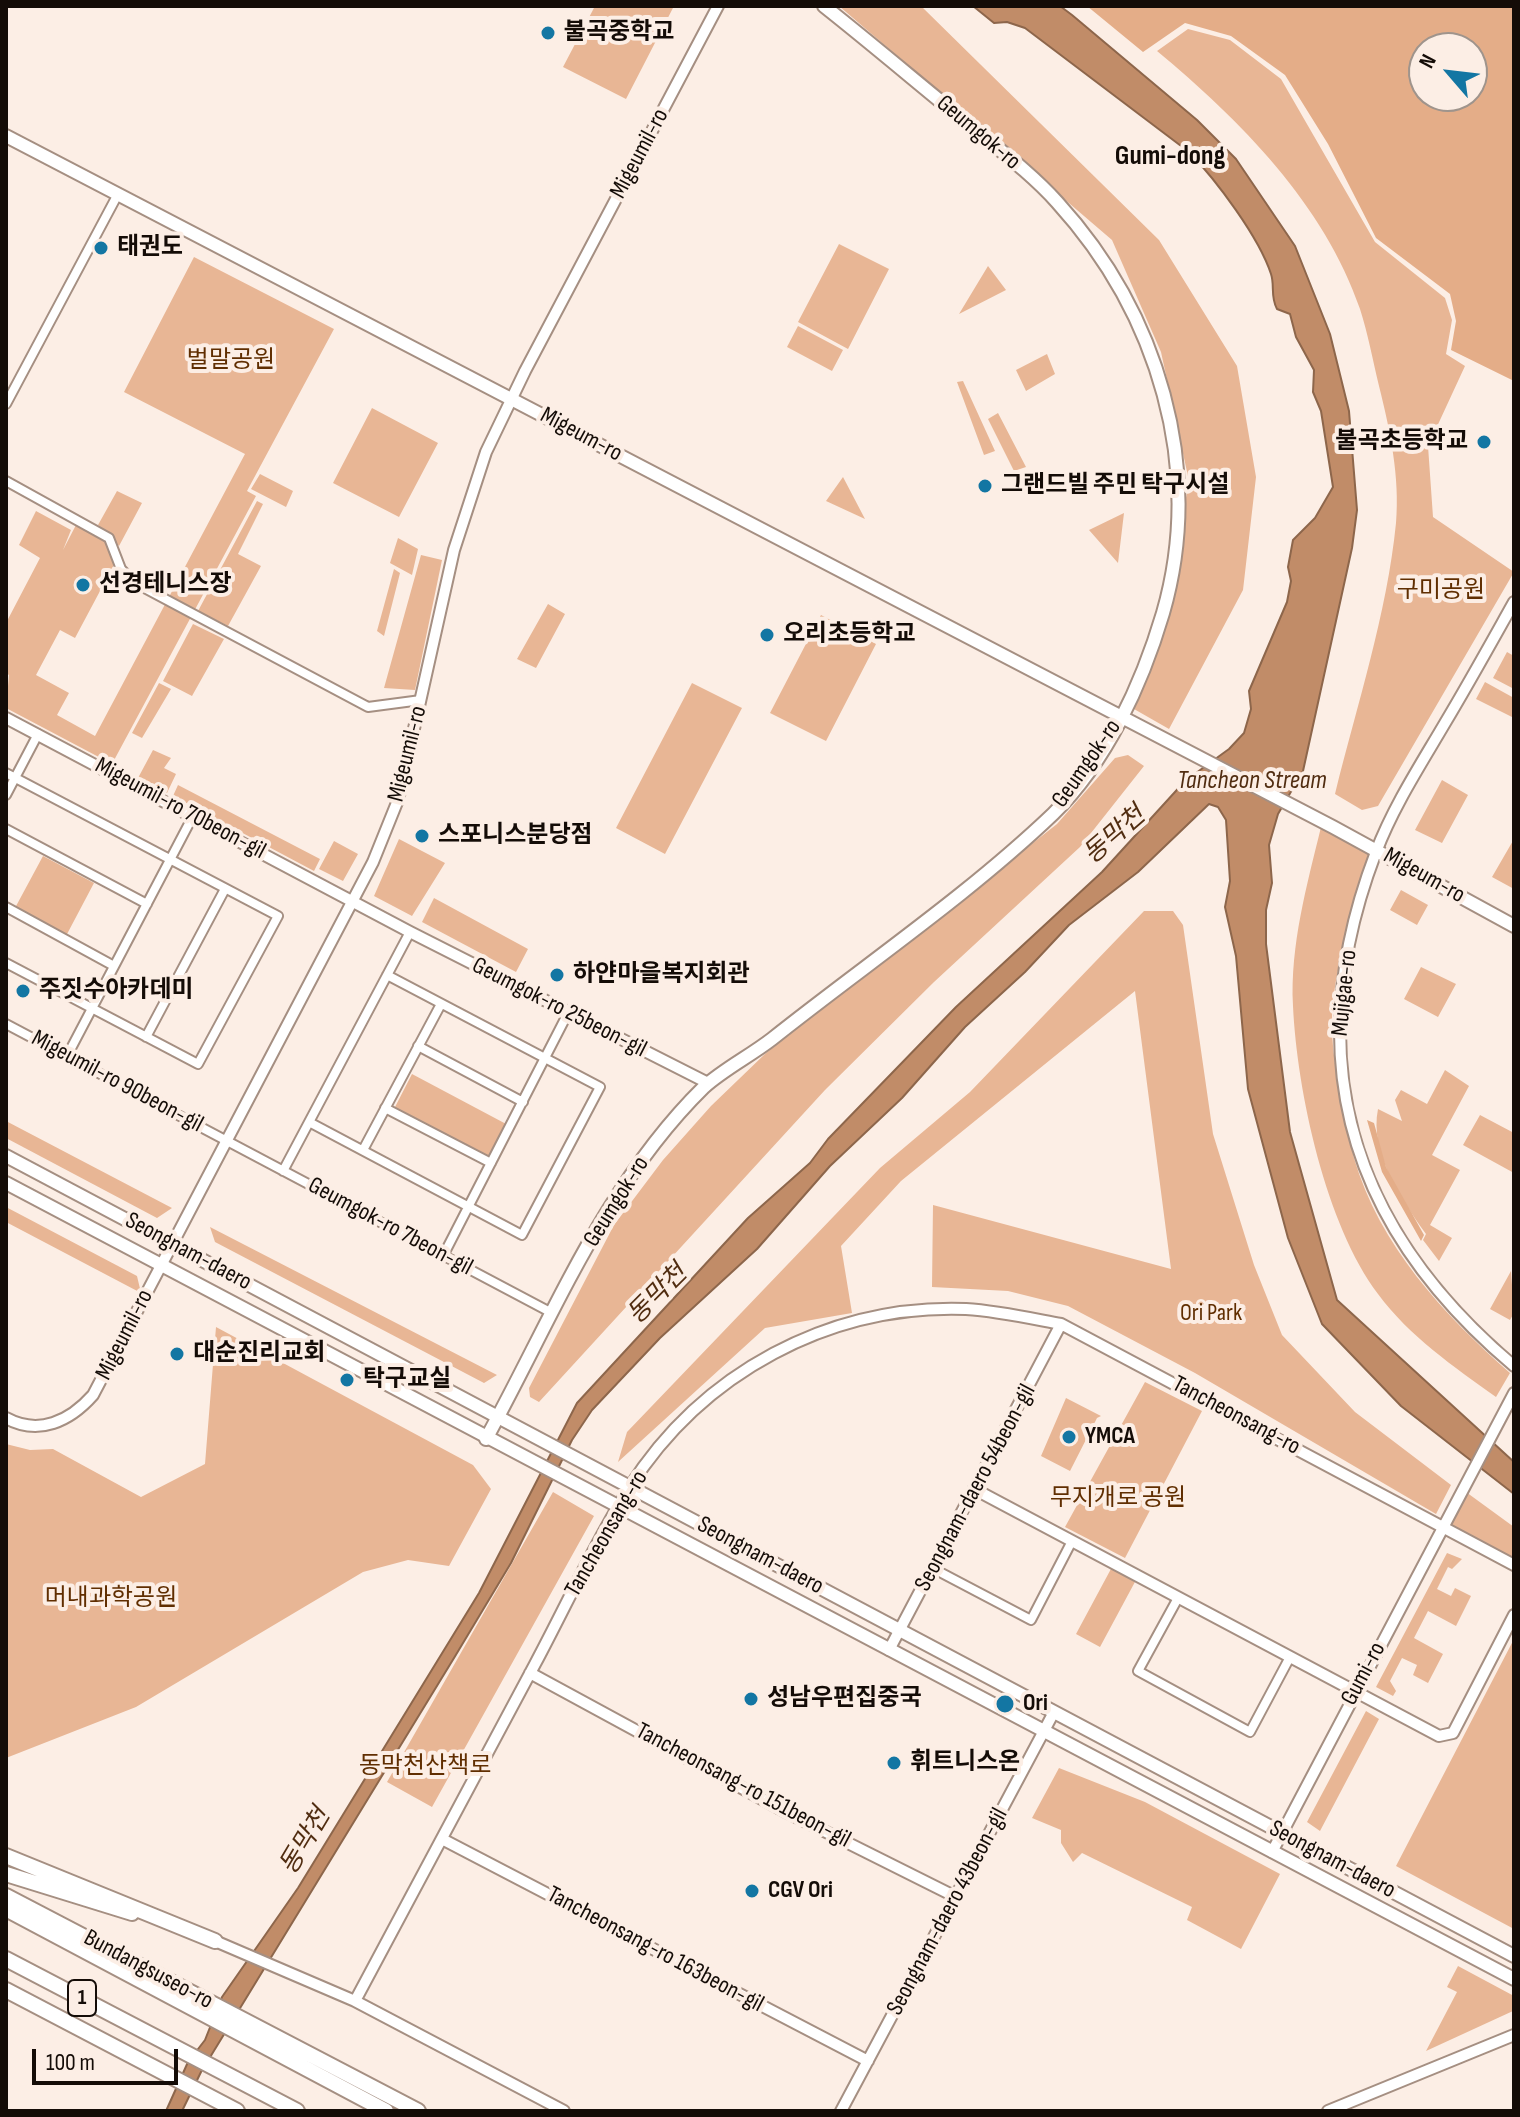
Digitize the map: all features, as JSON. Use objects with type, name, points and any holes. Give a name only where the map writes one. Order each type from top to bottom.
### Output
[{"type":"highway","points":[[6,1856],[109,1895],[215,1941]]},
{"type":"highway","points":[[6,1874],[176,1926]]},
{"type":"highway","name":"Bundangsuseo-ro","points":[[6,1896],[281,2048],[386,2111]]},
{"type":"highway","name":"Bundangsuseo-ro","points":[[6,1909],[172,1990]]},
{"type":"highway","name":"1","points":[[6,1959],[297,2111]]},
{"type":"highway","name":"1","points":[[6,1990],[237,2111]]},
{"type":"highway","name":"Bundangsuseo-ro","points":[[281,2048],[418,2111]]},
{"type":"main road","name":"Geumgok-ro","points":[[486,1439],[626,1181],[670,1124],[708,1083],[759,1049],[958,894],[1047,819],[1091,767],[1140,680],[1174,567],[1179,502],[1170,416],[1160,375],[1141,328],[1114,277],[1055,200],[824,6]]},
{"type":"main road","name":"Migeum-ro","points":[[6,136],[1377,850],[1514,926]]},
{"type":"main road","name":"Seongnam-daero","points":[[6,1156],[1514,1956]]},
{"type":"main road","name":"Seongnam-daero","points":[[6,1183],[1514,1979]]},
{"type":"street","name":"Migeumil-ro","points":[[6,1418],[29,1426],[59,1422],[81,1409],[107,1372],[354,901],[391,821],[454,550],[486,452],[511,398],[718,6]]},
{"type":"street","points":[[6,404],[118,194]]},
{"type":"street","points":[[6,481],[109,538],[121,569],[135,583],[368,707],[421,700]]},
{"type":"street","name":"Mujigae-ro","points":[[1514,602],[1377,850],[1352,932],[1339,1004],[1341,1068],[1354,1132],[1368,1178],[1404,1248],[1450,1307],[1514,1366]]},
{"type":"street","name":"Migeumil-ro 70beon-gil","points":[[6,718],[354,901]]},
{"type":"street","points":[[6,795],[38,734]]},
{"type":"street","points":[[6,773],[278,916],[198,1064],[6,963]]},
{"type":"street","points":[[67,1056],[193,816]]},
{"type":"street","points":[[6,829],[147,904]]},
{"type":"street","points":[[146,1037],[225,889]]},
{"type":"street","name":"Geumgok-ro 25beon-gil","points":[[354,901],[708,1083]]},
{"type":"street","points":[[6,907],[114,966]]},
{"type":"street","points":[[283,1171],[410,932]]},
{"type":"street","points":[[309,1122],[522,1235],[600,1087],[387,975]]},
{"type":"street","points":[[363,1150],[441,1004]]},
{"type":"street","points":[[443,1256],[568,1013]]},
{"type":"street","name":"Migeumil-ro 90beon-gil","points":[[6,1024],[228,1141]]},
{"type":"street","points":[[418,1046],[523,1102]]},
{"type":"street","points":[[385,1108],[491,1163]]},
{"type":"street","name":"Geumgok-ro 7beon-gil","points":[[228,1141],[552,1313]]},
{"type":"street","name":"Tancheonsang-ro","points":[[355,2001],[630,1487],[705,1397],[761,1360],[802,1341],[865,1320],[920,1310],[979,1310],[1061,1324],[1514,1565]]},
{"type":"street","name":"Seongnam-daero 54beon-gil","points":[[889,1650],[1061,1324]]},
{"type":"street","name":"Gumi-ro","points":[[1272,1852],[1513,1394]]},
{"type":"street","points":[[976,1490],[1439,1736],[1453,1733],[1514,1615]]},
{"type":"street","points":[[934,1569],[1031,1620],[1072,1541]]},
{"type":"street","points":[[1178,1598],[1138,1671],[1250,1732],[1290,1657]]},
{"type":"street","name":"Tancheonsang-ro 151beon-gil","points":[[530,1673],[786,1812],[956,1897]]},
{"type":"street","name":"Seongnam-daero 43beon-gil","points":[[841,2111],[1054,1712]]},
{"type":"street","name":"Tancheonsang-ro 163beon-gil","points":[[442,1839],[868,2061]]},
{"type":"street","points":[[215,1941],[355,2001],[564,2111]]},
{"type":"street","points":[[1328,2111],[1514,2035]]},
{"type":"green space","points":[[595,6],[674,6],[626,99],[563,67]]},
{"type":"green space","points":[[839,6],[921,6],[1159,240],[1237,366],[1256,477],[1243,590],[1169,729],[1127,705],[1171,581],[1189,481],[1161,352],[1112,240]]},
{"type":"green space","name":"구미공원","points":[[1188,29],[1230,40],[1281,79],[1375,242],[1445,298],[1452,320],[1446,354],[1465,366],[1428,446],[1433,517],[1514,572],[1378,806],[1362,810],[1335,794],[1379,625],[1392,557],[1397,488],[1387,420],[1360,309],[1325,234],[1302,199],[1248,135],[1157,51]]},
{"type":"green space","points":[[839,244],[889,269],[848,349],[798,322]]},
{"type":"green space","name":"벌말공원","points":[[194,257],[334,329],[247,491],[256,496],[112,764],[6,708],[9,675],[6,673],[6,623],[40,558],[19,545],[36,511],[71,530],[63,550],[76,525],[108,543],[116,561],[75,638],[60,630],[36,675],[69,693],[57,715],[95,736],[245,454],[124,392]]},
{"type":"green space","points":[[988,266],[1006,290],[959,314]]},
{"type":"green space","points":[[798,326],[843,350],[832,371],[787,347]]},
{"type":"green space","points":[[1047,354],[1055,374],[1026,391],[1016,370]]},
{"type":"green space","points":[[963,381],[995,451],[984,455],[957,382]]},
{"type":"green space","points":[[372,408],[438,443],[399,517],[333,483]]},
{"type":"green space","points":[[998,413],[1026,467],[1014,471],[988,419]]},
{"type":"green space","points":[[260,474],[293,491],[286,507],[251,489]]},
{"type":"green space","points":[[843,477],[865,519],[826,501]]},
{"type":"green space","points":[[117,491],[142,503],[119,546],[98,525]]},
{"type":"green space","points":[[257,501],[263,504],[238,554],[261,566],[228,626],[198,611]]},
{"type":"green space","points":[[1124,513],[1118,563],[1089,530]]},
{"type":"green space","points":[[398,538],[418,549],[412,575],[390,563]]},
{"type":"green space","points":[[421,555],[442,560],[415,690],[384,688]]},
{"type":"green space","points":[[394,569],[400,573],[384,636],[377,631]]},
{"type":"green space","points":[[548,604],[565,614],[536,668],[517,659]]},
{"type":"green space","points":[[821,615],[876,644],[826,741],[770,713]]},
{"type":"green space","points":[[193,624],[224,639],[192,696],[163,681]]},
{"type":"green space","points":[[1507,652],[1514,656],[1514,689],[1493,678]]},
{"type":"green space","points":[[1485,682],[1514,698],[1514,718],[1476,699]]},
{"type":"green space","points":[[159,683],[171,689],[142,738],[132,733]]},
{"type":"green space","points":[[692,683],[742,708],[665,854],[616,828]]},
{"type":"green space","points":[[153,750],[171,758],[164,768],[176,774],[167,793],[138,778]]},
{"type":"green space","points":[[1128,755],[1144,766],[1080,847],[934,982],[825,1090],[539,1402],[530,1397],[529,1388],[614,1225],[663,1160],[711,1106],[766,1053],[1057,824],[1115,758]]},
{"type":"green space","points":[[1442,780],[1468,795],[1442,843],[1415,830]]},
{"type":"green space","points":[[178,785],[320,859],[314,871],[173,796]]},
{"type":"green space","points":[[1321,827],[1371,853],[1344,945],[1332,1015],[1337,1074],[1354,1158],[1365,1190],[1397,1249],[1438,1302],[1510,1373],[1496,1397],[1433,1350],[1390,1310],[1360,1265],[1329,1195],[1308,1117],[1293,1006],[1297,938]]},
{"type":"green space","points":[[399,839],[445,863],[412,916],[374,896]]},
{"type":"green space","points":[[1514,839],[1514,889],[1492,877]]},
{"type":"green space","points":[[334,841],[358,854],[343,881],[319,869]]},
{"type":"green space","points":[[43,856],[94,883],[66,936],[15,908]]},
{"type":"green space","points":[[1401,890],[1428,905],[1417,925],[1390,910]]},
{"type":"green space","points":[[434,898],[528,949],[516,972],[422,922]]},
{"type":"green space","name":"Ori Park","points":[[1144,911],[1173,911],[1183,925],[1213,1134],[1254,1265],[1282,1335],[1355,1412],[1451,1485],[1436,1514],[1195,1373],[1068,1306],[1008,1291],[932,1287],[933,1205],[1171,1269],[1135,991],[901,1181],[841,1246],[852,1313],[765,1328],[618,1462],[627,1432],[880,1168],[970,1092]]},
{"type":"green space","points":[[1421,967],[1456,984],[1438,1017],[1404,999]]},
{"type":"green space","points":[[1445,1070],[1469,1086],[1432,1155],[1460,1170],[1430,1225],[1452,1238],[1439,1261],[1423,1240],[1426,1234],[1390,1175],[1378,1142],[1376,1126],[1378,1109],[1402,1121],[1395,1100],[1401,1090],[1427,1104]]},
{"type":"green space","points":[[412,1074],[508,1125],[490,1160],[394,1109]]},
{"type":"green space","points":[[1480,1115],[1514,1133],[1514,1173],[1463,1145]]},
{"type":"green space","points":[[6,1121],[172,1208],[157,1218],[6,1138]]},
{"type":"green space","points":[[6,1207],[137,1276],[141,1293],[6,1222]]},
{"type":"green space","points":[[210,1227],[497,1375],[484,1383],[215,1242]]},
{"type":"green space","points":[[1511,1271],[1514,1313],[1510,1320],[1490,1309]]},
{"type":"green space","name":"머내과학공원","points":[[216,1327],[473,1465],[491,1489],[449,1566],[408,1560],[363,1572],[136,1707],[6,1758],[6,1444],[30,1450],[53,1449],[141,1497],[205,1464]]},
{"type":"green space","name":"무지개로 공원","points":[[1145,1382],[1202,1411],[1125,1558],[1065,1527]]},
{"type":"green space","name":"YMCA","points":[[1066,1398],[1101,1416],[1097,1418],[1070,1471],[1041,1456]]},
{"type":"green space","name":"동막천산책로","points":[[553,1492],[594,1516],[432,1807],[387,1782]]},
{"type":"green space","points":[[1466,1492],[1514,1527],[1514,1558],[1450,1524]]},
{"type":"green space","points":[[1447,1553],[1462,1559],[1452,1569],[1448,1567],[1437,1589],[1451,1596],[1455,1588],[1471,1596],[1456,1626],[1428,1611],[1414,1638],[1443,1654],[1428,1683],[1413,1675],[1417,1665],[1402,1658],[1390,1681],[1396,1691],[1393,1696],[1376,1687]]},
{"type":"green space","points":[[1112,1567],[1136,1580],[1100,1647],[1076,1634]]},
{"type":"green space","points":[[1514,1639],[1514,1929],[1396,1866]]},
{"type":"green space","points":[[1366,1711],[1379,1719],[1320,1831],[1307,1822]]},
{"type":"green space","points":[[1059,1768],[1145,1802],[1280,1874],[1241,1949],[1187,1920],[1192,1907],[1082,1853],[1073,1862],[1061,1843],[1061,1830],[1032,1818]]},
{"type":"green space","points":[[1458,1966],[1514,1996],[1513,2011],[1426,2051],[1457,1992],[1447,1987]]},
{"type":"shaded area","points":[[1087,6],[1514,6],[1514,381],[1451,350],[1456,321],[1450,294],[1376,238],[1328,144],[1285,75],[1231,36],[1185,23],[1143,52]]},
{"type":"shaded area","points":[[1367,1120],[1374,1123],[1386,1167],[1424,1235],[1421,1241],[1382,1172]]},
{"type":"water","name":"Tancheon Stream","points":[[973,6],[1060,6],[1197,120],[1236,159],[1295,246],[1330,334],[1349,411],[1357,510],[1352,548],[1303,771],[1278,814],[1269,845],[1272,883],[1266,910],[1266,944],[1290,1132],[1337,1300],[1514,1462],[1514,1494],[1401,1406],[1322,1324],[1288,1238],[1248,1089],[1236,956],[1225,907],[1230,881],[1226,820],[1218,807],[1209,804],[1138,872],[1069,925],[1025,972],[965,1027],[902,1098],[830,1166],[757,1249],[660,1338],[592,1410],[572,1440],[511,1563],[201,2072],[182,2111],[166,2111],[188,2062],[205,2040],[222,1997],[298,1888],[479,1593],[577,1403],[748,1218],[810,1163],[828,1139],[956,1007],[1102,872],[1185,781],[1229,749],[1244,733],[1251,709],[1249,691],[1287,602],[1293,540],[1315,518],[1333,487],[1321,411],[1313,392],[1314,370],[1296,337],[1290,314],[1277,309],[1271,274],[1257,243],[1224,193],[1189,152],[1025,28],[1007,22],[994,23]]},
{"type":"place","name":"불곡중학교","points":[[548,33]]},
{"type":"place","name":"태권도","points":[[101,248]]},
{"type":"place","name":"불곡초등학교","points":[[1484,442]]},
{"type":"place","name":"그랜드빌 주민 탁구시설","points":[[985,486]]},
{"type":"place","name":"선경테니스장","points":[[83,585]]},
{"type":"place","name":"오리초등학교","points":[[767,635]]},
{"type":"place","name":"스포니스분당점","points":[[422,836]]},
{"type":"place","name":"하얀마을복지회관","points":[[557,975]]},
{"type":"place","name":"주짓수아카데미","points":[[23,991]]},
{"type":"place","name":"대순진리교회","points":[[177,1354]]},
{"type":"place","name":"탁구교실","points":[[347,1380]]},
{"type":"place","name":"YMCA","points":[[1069,1437]]},
{"type":"place","name":"성남우편집중국","points":[[751,1699]]},
{"type":"place","name":"Ori","points":[[1005,1704]]},
{"type":"place","name":"휘트니스온","points":[[894,1763]]},
{"type":"place","name":"CGV Ori","points":[[752,1891]]},
{"type":"district","name":"Gumi-dong","points":[[1170,157]]},
{"type":"water label","name":"동막천","points":[[1115,836]]},
{"type":"water label","name":"동막천","points":[[658,1295]]},
{"type":"water label","name":"동막천","points":[[306,1842]]}]
